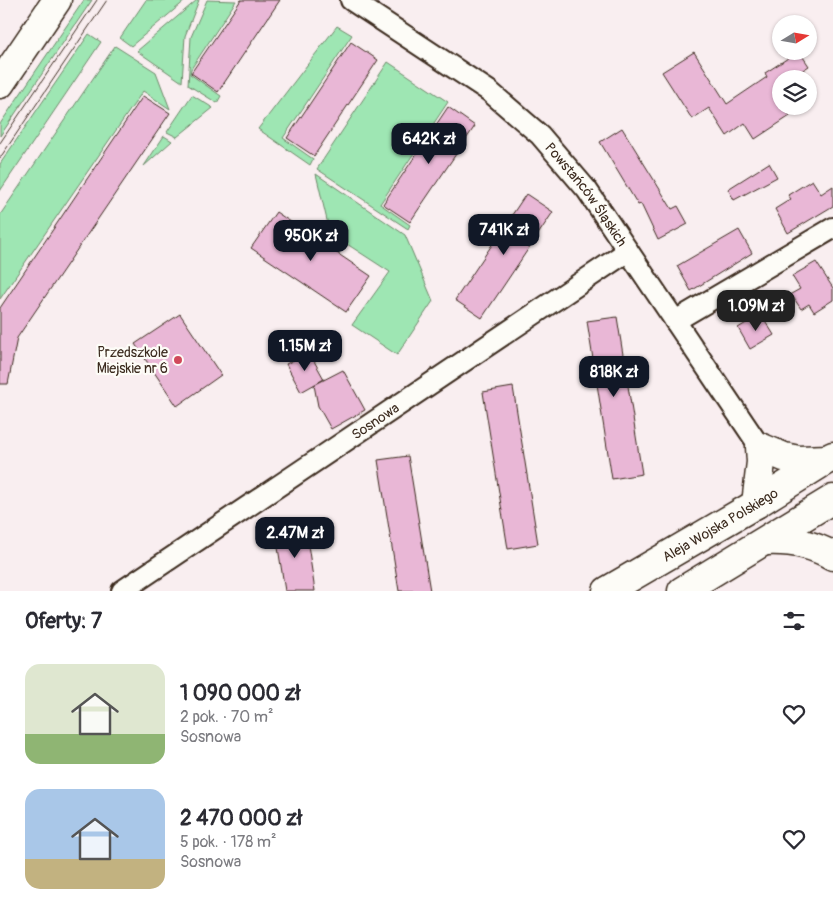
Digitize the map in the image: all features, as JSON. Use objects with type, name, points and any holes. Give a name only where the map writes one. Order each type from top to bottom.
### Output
[{"type":"main road","points":[[0,84],[57,0]]},
{"type":"main road","points":[[760,447],[784,458],[791,459],[831,457]]},
{"type":"main road","points":[[756,504],[762,462],[760,447]]},
{"type":"main road","name":"Aleja Wojska Polskiego","points":[[607,591],[756,504],[831,457]]},
{"type":"main road","points":[[682,591],[833,500]]},
{"type":"main road","points":[[767,541],[786,540],[806,544],[833,556]]},
{"type":"street","name":"Powstańców Śląskich","points":[[351,0],[490,91],[540,135],[587,190],[760,447]]},
{"type":"street","points":[[675,321],[833,228]]},
{"type":"street","name":"Sosnowa","points":[[122,591],[628,251]]},
{"type":"green space","points":[[84,0],[92,0],[0,136],[0,124]]},
{"type":"green space","points":[[146,0],[186,0],[131,46],[120,38]]},
{"type":"green space","points":[[199,0],[185,36],[182,82],[137,51]]},
{"type":"green space","points":[[207,0],[236,1],[191,69],[190,74],[221,96],[217,103],[188,85],[191,37]]},
{"type":"green space","points":[[337,26],[352,35],[283,138],[313,159],[310,165],[258,129]]},
{"type":"green space","points":[[89,34],[101,42],[0,191],[0,164]]},
{"type":"green space","points":[[115,46],[156,72],[170,109],[143,91],[0,299],[0,215]]},
{"type":"green space","points":[[388,62],[448,102],[380,204],[410,225],[408,229],[317,169]]},
{"type":"green space","points":[[192,95],[213,108],[177,137],[167,132]]},
{"type":"green space","points":[[164,136],[172,141],[144,166]]},
{"type":"green space","points":[[316,174],[405,235],[433,301],[397,355],[352,325],[390,272],[330,233]]},
{"type":"building","points":[[241,0],[280,0],[218,92],[191,73]]},
{"type":"building","points":[[351,42],[378,60],[314,156],[287,138]]},
{"type":"building","points":[[694,52],[727,104],[767,77],[765,73],[785,60],[805,60],[809,66],[803,70],[772,70],[772,115],[790,116],[755,139],[745,123],[727,136],[709,108],[692,119],[662,72]]},
{"type":"building","points":[[143,96],[170,113],[17,338],[8,384],[0,384],[0,308]]},
{"type":"building","points":[[448,107],[475,126],[410,222],[383,204]]},
{"type":"building","points":[[622,128],[672,209],[678,206],[688,224],[658,240],[641,204],[638,205],[600,142]]},
{"type":"building","points":[[769,163],[777,177],[734,200],[728,189]]},
{"type":"building","points":[[812,180],[821,194],[833,186],[833,206],[788,233],[775,209],[791,199],[788,195]]},
{"type":"building","points":[[526,194],[553,212],[482,318],[455,300]]},
{"type":"building","points":[[276,212],[371,276],[346,312],[251,248]]},
{"type":"building","points":[[739,230],[752,253],[691,291],[677,266]]},
{"type":"building","points":[[816,262],[833,288],[833,300],[814,312],[809,304],[801,309],[791,294],[800,289],[792,276]]},
{"type":"building","name":"Przedszkole Miejskie nr 6","points":[[180,314],[221,375],[177,406],[135,344]]},
{"type":"building","points":[[761,314],[774,335],[750,349],[738,328]]},
{"type":"building","points":[[617,317],[642,474],[612,479],[587,321]]},
{"type":"building","points":[[309,352],[324,379],[301,392],[286,364]]},
{"type":"building","points":[[343,370],[365,410],[331,429],[318,406],[314,385]]},
{"type":"building","points":[[513,387],[538,544],[508,549],[483,392]]},
{"type":"building","points":[[408,456],[430,591],[399,591],[378,460]]},
{"type":"building","points":[[305,525],[315,591],[285,591],[275,529]]},
{"type":"tram line","points":[[0,143],[97,0]]},
{"type":"tram line","points":[[0,158],[107,0]]},
{"type":"place","name":"Przedszkole Miejskie nr 6","points":[[178,360]]}]
